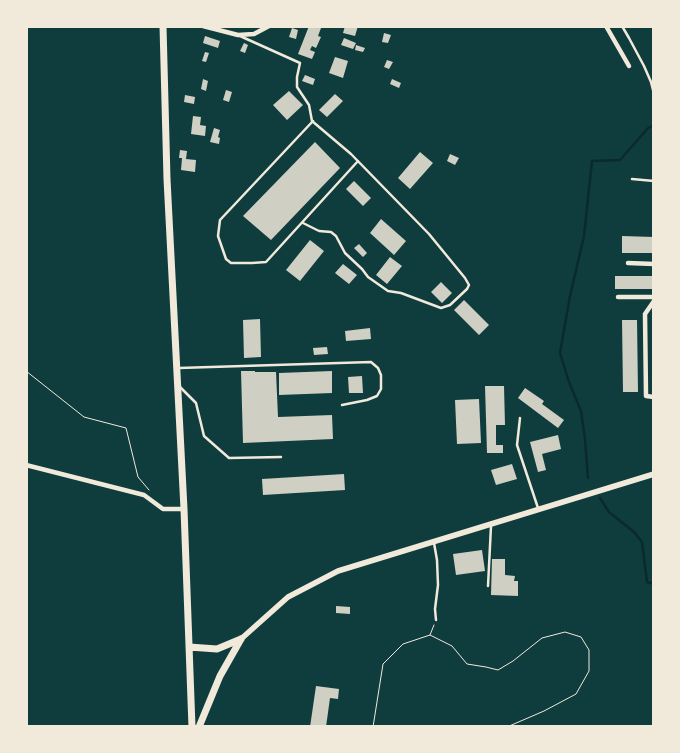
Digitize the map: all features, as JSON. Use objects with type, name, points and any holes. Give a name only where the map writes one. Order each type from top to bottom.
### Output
[{"type":"main road","points":[[163,26],[167,179],[184,509],[192,727]]},
{"type":"main road","points":[[189,647],[216,648],[242,638]]},
{"type":"main road","points":[[199,727],[220,676],[242,638]]},
{"type":"street","points":[[203,26],[238,35],[254,34],[266,27]]},
{"type":"street","points":[[606,26],[629,66]]},
{"type":"street","points":[[628,263],[654,264]]},
{"type":"street","points":[[618,297],[654,297]]},
{"type":"street","points":[[654,301],[645,314],[645,341],[646,396],[654,396]]},
{"type":"street","points":[[26,464],[144,495],[163,509],[184,509]]},
{"type":"street","points":[[242,638],[288,597],[338,571],[654,474]]},
{"type":"lane","points":[[622,26],[644,66],[654,94]]},
{"type":"lane","points":[[238,35],[300,63],[297,87],[309,105],[313,121],[358,161],[429,234],[468,282],[468,289],[450,305],[441,308],[388,290],[368,277],[346,253],[332,232],[319,231],[302,223]]},
{"type":"lane","points":[[313,121],[220,220],[218,236],[226,259],[231,264],[266,262],[358,161]]},
{"type":"lane","points":[[632,179],[654,181]]},
{"type":"lane","points":[[177,368],[371,362],[378,368],[381,375],[381,390],[377,396],[342,405]]},
{"type":"lane","points":[[178,384],[196,403],[204,436],[229,458],[281,457]]},
{"type":"lane","points":[[520,418],[518,445],[538,509]]},
{"type":"lane","points":[[488,586],[491,524]]},
{"type":"lane","points":[[434,542],[438,586],[436,620]]},
{"type":"path","points":[[26,371],[84,417],[126,428],[138,477],[151,493]]},
{"type":"path","points":[[430,635],[436,620]]},
{"type":"path","points":[[373,727],[383,664],[403,644],[430,635],[452,646],[467,664],[498,670],[542,638],[565,632],[580,638],[590,650],[589,671],[576,694],[544,711],[507,727]]},
{"type":"building","points":[[309,26],[321,28],[318,36],[321,37],[316,48],[312,46],[310,50],[315,52],[312,59],[298,54]]},
{"type":"building","points":[[345,26],[358,26],[355,36],[343,33]]},
{"type":"building","points":[[292,28],[298,30],[296,39],[289,37]]},
{"type":"building","points":[[384,33],[391,35],[388,43],[382,42]]},
{"type":"building","points":[[205,36],[220,41],[218,48],[203,43]]},
{"type":"building","points":[[344,38],[356,43],[353,49],[341,45]]},
{"type":"building","points":[[244,43],[248,45],[245,53],[240,51]]},
{"type":"building","points":[[356,45],[365,48],[363,52],[355,50]]},
{"type":"building","points":[[205,52],[209,53],[206,62],[202,61]]},
{"type":"building","points":[[335,57],[348,61],[343,78],[329,73]]},
{"type":"building","points":[[387,60],[393,62],[389,69],[384,67]]},
{"type":"building","points":[[305,75],[315,79],[313,85],[302,81]]},
{"type":"building","points":[[203,79],[208,81],[206,91],[201,89]]},
{"type":"building","points":[[392,79],[401,83],[399,88],[390,84]]},
{"type":"building","points":[[226,90],[232,92],[229,102],[223,100]]},
{"type":"building","points":[[289,91],[303,105],[287,120],[273,105]]},
{"type":"building","points":[[335,94],[343,101],[327,117],[319,110]]},
{"type":"building","points":[[185,95],[195,97],[194,104],[184,102]]},
{"type":"building","points":[[193,116],[201,117],[200,125],[206,126],[205,136],[191,134]]},
{"type":"building","points":[[214,128],[220,130],[219,144],[210,142]]},
{"type":"building","points":[[315,142],[340,168],[271,240],[243,216]]},
{"type":"building","points":[[180,150],[187,151],[186,159],[196,160],[195,172],[181,170],[182,158],[179,158]]},
{"type":"building","points":[[420,152],[433,163],[410,189],[398,178]]},
{"type":"building","points":[[450,154],[459,158],[455,165],[447,161]]},
{"type":"building","points":[[354,181],[371,198],[363,206],[346,189]]},
{"type":"building","points":[[381,219],[406,241],[394,255],[370,233]]},
{"type":"building","points":[[622,236],[654,237],[654,253],[622,253]]},
{"type":"building","points":[[310,240],[324,251],[300,281],[286,270]]},
{"type":"building","points":[[359,244],[367,253],[363,257],[354,248]]},
{"type":"building","points":[[390,257],[402,266],[387,284],[376,275]]},
{"type":"building","points":[[343,264],[357,275],[349,284],[335,273]]},
{"type":"building","points":[[615,276],[652,276],[652,289],[615,289]]},
{"type":"building","points":[[441,282],[452,293],[442,303],[431,292]]},
{"type":"building","points":[[464,300],[489,325],[479,335],[454,310]]},
{"type":"building","points":[[260,319],[261,357],[244,358],[243,320]]},
{"type":"building","points":[[622,320],[637,320],[638,392],[623,392]]},
{"type":"building","points":[[370,328],[371,339],[346,341],[345,331]]},
{"type":"building","points":[[327,347],[328,354],[314,355],[313,348]]},
{"type":"building","points":[[241,371],[276,372],[278,417],[332,415],[333,439],[243,443]]},
{"type":"building","points":[[332,371],[332,393],[279,395],[279,373]]},
{"type":"building","points":[[362,376],[363,393],[349,393],[348,377]]},
{"type":"building","points":[[485,386],[504,386],[505,425],[496,425],[496,445],[503,445],[503,453],[487,453]]},
{"type":"building","points":[[525,388],[544,401],[542,404],[564,420],[558,428],[518,398]]},
{"type":"building","points":[[479,399],[481,443],[457,444],[455,400]]},
{"type":"building","points":[[558,435],[561,449],[542,454],[546,470],[538,472],[530,442]]},
{"type":"building","points":[[512,464],[517,479],[496,485],[491,470]]},
{"type":"building","points":[[344,474],[345,490],[263,495],[262,479]]},
{"type":"building","points":[[482,550],[485,571],[456,575],[453,554]]},
{"type":"building","points":[[492,559],[505,559],[505,575],[515,576],[514,581],[518,581],[518,596],[491,595]]},
{"type":"building","points":[[336,606],[350,607],[350,614],[336,613]]},
{"type":"building","points":[[316,686],[339,689],[338,699],[330,698],[326,727],[310,727]]},
{"type":"waterway","points":[[588,478],[581,411],[560,353],[570,296],[584,236],[592,161],[620,160],[648,128],[654,125]]},
{"type":"waterway","points":[[600,498],[609,512],[634,532],[642,542],[647,582],[654,584]]}]
